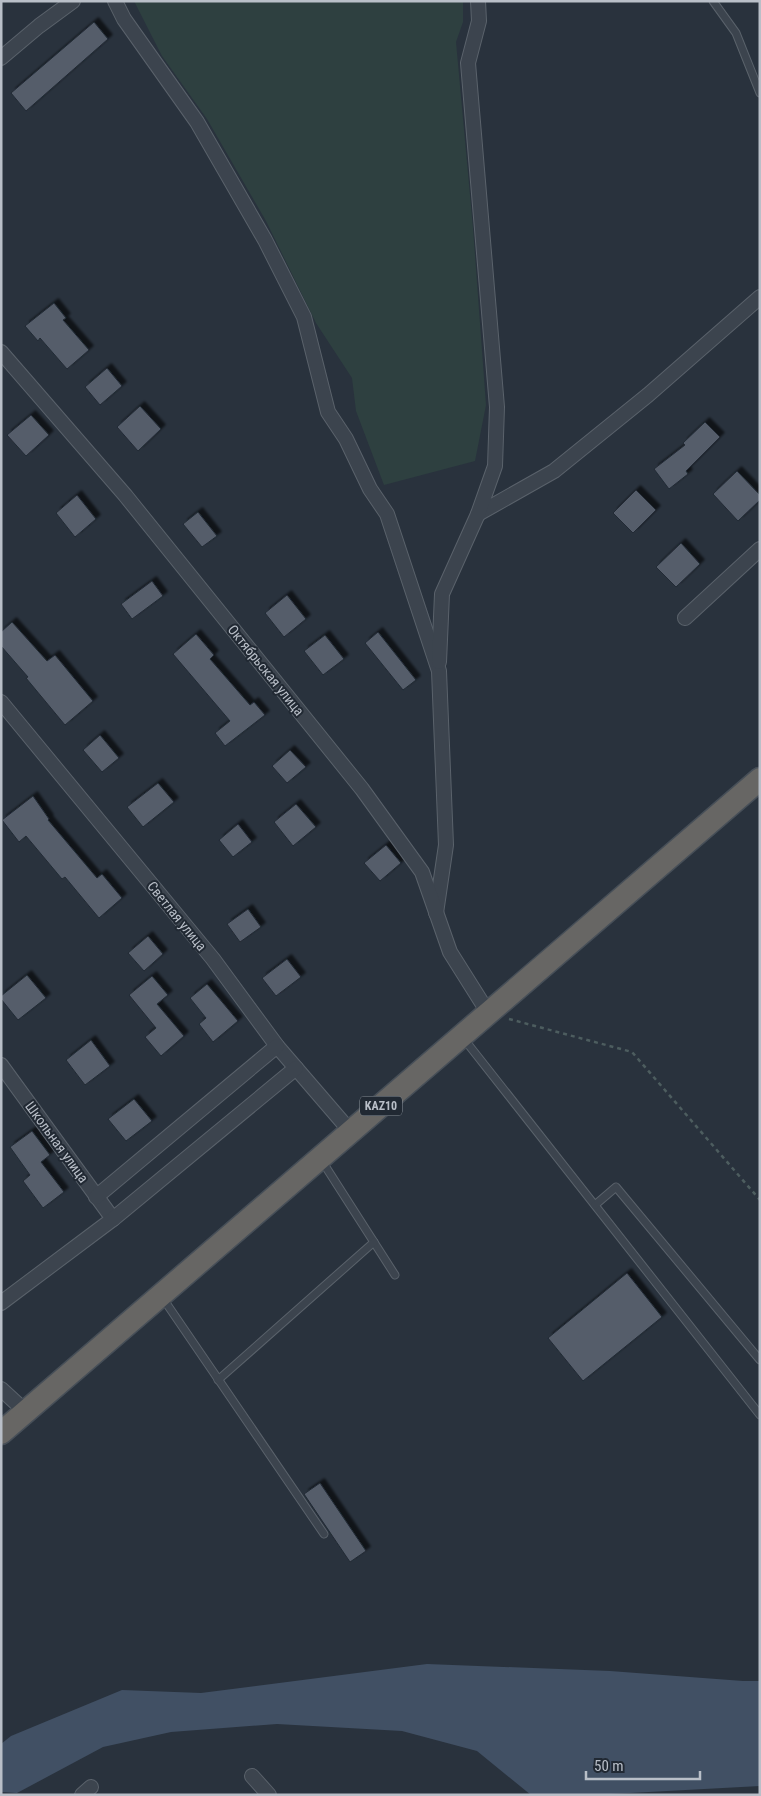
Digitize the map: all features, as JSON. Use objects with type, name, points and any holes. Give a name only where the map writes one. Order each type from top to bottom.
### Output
[{"type":"highway","name":"KAZ10","points":[[1,1433],[760,779]]},
{"type":"street","points":[[1,58],[39,26],[73,1]]},
{"type":"street","points":[[115,1],[124,19],[197,122],[265,240],[304,317],[328,412],[346,439],[370,489],[387,514],[439,671]]},
{"type":"street","points":[[436,913],[446,845],[439,671],[442,594],[478,514],[495,466],[497,408],[468,63],[479,21],[478,1]]},
{"type":"street","points":[[478,514],[554,471],[648,396],[760,297]]},
{"type":"street","name":"Октябрьская улица","points":[[1,352],[125,495],[362,789],[422,872],[450,952],[488,1014]]},
{"type":"street","points":[[685,618],[760,549]]},
{"type":"street","name":"Светлая улица","points":[[1,702],[213,959],[277,1046],[351,1132]]},
{"type":"street","points":[[96,1197],[277,1046]]},
{"type":"street","name":"Школьная улица","points":[[1,1064],[113,1219]]},
{"type":"street","points":[[1,1303],[113,1219],[296,1068]]},
{"type":"street","points":[[1,1389],[26,1412]]},
{"type":"street","points":[[252,1776],[269,1795]]},
{"type":"lane","points":[[713,1],[736,33],[760,93]]},
{"type":"lane","points":[[462,1037],[760,1415]]},
{"type":"lane","points":[[320,1158],[396,1275]]},
{"type":"lane","points":[[595,1205],[616,1187],[760,1360]]},
{"type":"lane","points":[[218,1380],[374,1242]]},
{"type":"lane","points":[[161,1294],[324,1534]]},
{"type":"path","points":[[488,1014],[632,1052],[760,1200]]},
{"type":"shaded area","points":[[134,1],[463,1],[463,22],[456,42],[473,228],[486,405],[475,461],[384,485],[356,411],[352,378],[316,323],[266,221],[207,119],[162,56]]},
{"type":"water","points":[[427,1664],[610,1671],[760,1681],[760,1786],[593,1795],[531,1795],[477,1751],[402,1731],[277,1724],[171,1732],[103,1747],[17,1793],[1,1792],[1,1744],[11,1736],[122,1690],[201,1693]]},
{"type":"building","points":[[94,22],[108,39],[26,111],[11,93]]},
{"type":"building","points":[[54,303],[66,318],[63,320],[89,350],[67,369],[40,338],[38,341],[25,326]]},
{"type":"building","points":[[107,368],[122,386],[100,405],[85,387]]},
{"type":"building","points":[[140,406],[161,429],[138,451],[117,427]]},
{"type":"building","points":[[31,415],[49,435],[26,456],[7,435]]},
{"type":"building","points":[[705,422],[720,437],[686,471],[688,474],[669,489],[654,469],[685,445],[683,443]]},
{"type":"building","points":[[737,471],[760,495],[760,500],[738,521],[713,494]]},
{"type":"building","points":[[636,490],[656,510],[633,533],[613,513]]},
{"type":"building","points":[[77,495],[96,519],[75,537],[56,513]]},
{"type":"building","points":[[198,512],[217,536],[202,547],[183,524]]},
{"type":"building","points":[[681,543],[700,564],[676,587],[656,567]]},
{"type":"building","points":[[152,581],[163,596],[132,619],[121,604]]},
{"type":"building","points":[[287,595],[306,619],[284,637],[265,613]]},
{"type":"building","points":[[12,622],[47,661],[55,655],[93,701],[65,725],[1,646],[1,632]]},
{"type":"building","points":[[378,632],[416,680],[403,690],[365,643]]},
{"type":"building","points":[[196,634],[214,655],[210,659],[250,705],[254,702],[265,715],[225,746],[215,733],[230,721],[173,654]]},
{"type":"building","points":[[325,635],[344,659],[323,675],[304,651]]},
{"type":"building","points":[[100,735],[119,758],[102,772],[83,750]]},
{"type":"building","points":[[290,750],[306,767],[287,783],[272,766]]},
{"type":"building","points":[[158,783],[174,802],[143,827],[127,807]]},
{"type":"building","points":[[33,796],[48,820],[97,878],[102,874],[122,898],[99,918],[65,877],[62,879],[26,836],[19,842],[2,820]]},
{"type":"building","points":[[296,804],[316,827],[293,846],[274,822]]},
{"type":"building","points":[[238,824],[252,842],[233,857],[219,840]]},
{"type":"building","points":[[386,845],[401,863],[380,881],[364,863]]},
{"type":"building","points":[[248,909],[261,927],[240,942],[227,924]]},
{"type":"building","points":[[148,936],[163,954],[144,971],[128,953]]},
{"type":"building","points":[[287,959],[301,977],[276,996],[262,978]]},
{"type":"building","points":[[27,975],[46,998],[18,1020],[1,999],[1,996]]},
{"type":"building","points":[[152,976],[168,995],[157,1004],[184,1036],[161,1056],[145,1037],[156,1028],[129,995]]},
{"type":"building","points":[[207,984],[238,1021],[213,1042],[199,1024],[206,1018],[190,998]]},
{"type":"building","points":[[91,1040],[110,1066],[85,1085],[66,1060]]},
{"type":"building","points":[[134,1099],[152,1121],[126,1141],[108,1119]]},
{"type":"building","points":[[32,1131],[50,1155],[41,1162],[64,1192],[43,1208],[23,1181],[30,1175],[10,1147]]},
{"type":"building","points":[[627,1273],[662,1317],[583,1381],[548,1338]]},
{"type":"building","points":[[320,1483],[366,1551],[350,1562],[304,1494]]}]
